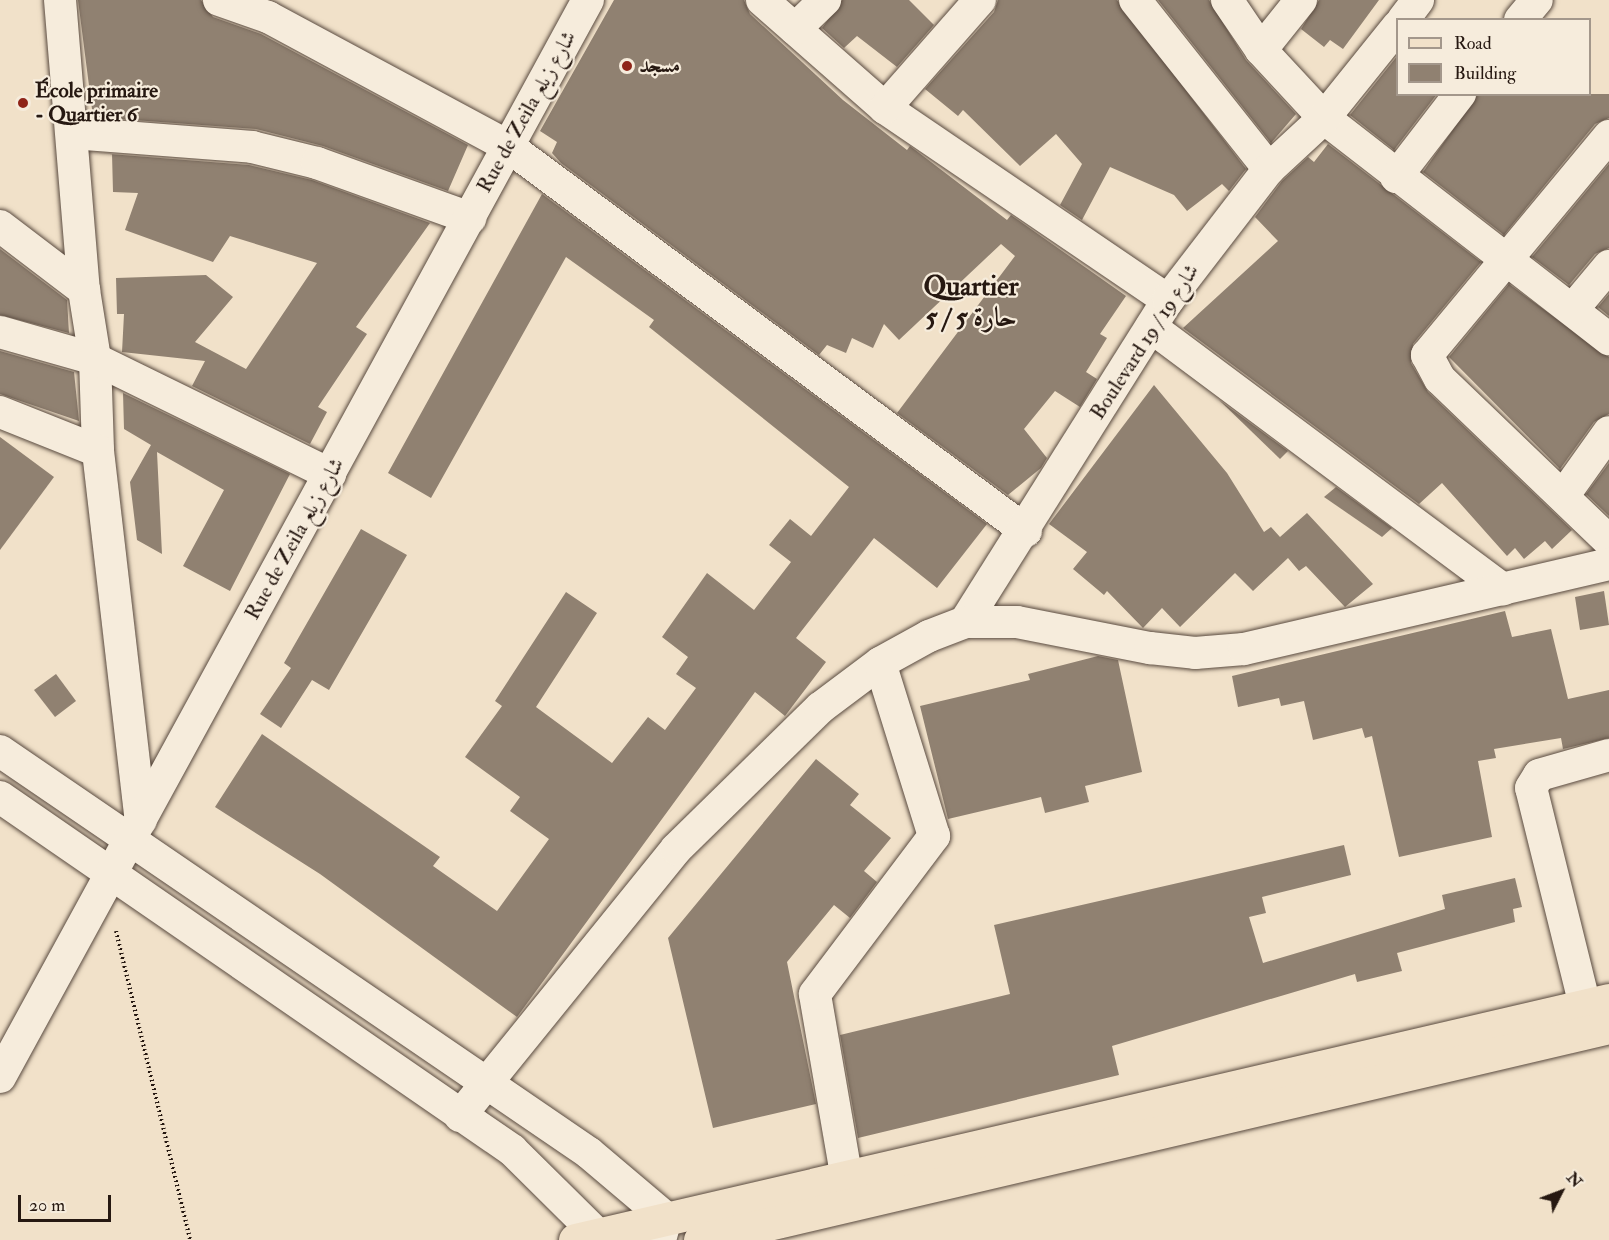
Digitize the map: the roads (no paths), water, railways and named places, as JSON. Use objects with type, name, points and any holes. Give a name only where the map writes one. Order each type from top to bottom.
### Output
[{"type":"main road","points":[[598,1238],[663,1229],[724,1202],[848,1189],[1598,1016]]},
{"type":"main road","points":[[700,1240],[774,1232],[848,1189]]},
{"type":"street","points":[[60,0],[84,290],[95,359],[98,451],[136,830]]},
{"type":"street","points":[[219,0],[288,27],[509,147],[1026,531]]},
{"type":"street","name":"Rue de Zeila شارع زيلع","points":[[0,1077],[588,0]]},
{"type":"street","points":[[762,0],[885,108],[1168,300]]},
{"type":"street","points":[[795,29],[825,0]]},
{"type":"street","points":[[885,108],[980,0]]},
{"type":"street","points":[[1135,0],[1269,169]]},
{"type":"street","points":[[1227,0],[1261,50],[1324,118],[1396,177],[1506,255],[1609,339]]},
{"type":"street","points":[[1261,50],[1301,0]]},
{"type":"street","points":[[1404,18],[1418,0]]},
{"type":"street","points":[[1522,18],[1538,0]]},
{"type":"street","name":"Boulevard 19 / شارع 19","points":[[964,622],[1026,531],[1168,300],[1269,169],[1324,118],[1396,28]]},
{"type":"street","points":[[1396,177],[1458,96]]},
{"type":"street","points":[[72,133],[252,147],[317,163],[470,218]]},
{"type":"street","points":[[1609,136],[1506,255],[1433,345],[1429,366],[1609,541]]},
{"type":"street","points":[[0,226],[84,290]]},
{"type":"street","points":[[1573,309],[1609,266]]},
{"type":"street","points":[[1151,327],[1503,589]]},
{"type":"street","points":[[0,332],[95,359],[330,474]]},
{"type":"street","points":[[0,412],[98,451]]},
{"type":"street","points":[[1564,495],[1609,432]]},
{"type":"street","points":[[460,1116],[676,849],[820,708],[880,663],[964,622],[1017,622],[1195,653],[1244,649],[1609,564]]},
{"type":"street","points":[[848,1189],[815,994],[934,836],[880,663]]},
{"type":"street","points":[[0,751],[136,830],[589,1153],[663,1229]]},
{"type":"street","points":[[1598,1016],[1531,788],[1539,775],[1609,755]]},
{"type":"street","points":[[0,797],[537,1169],[598,1238]]},
{"type":"street","points":[[692,1240],[724,1202],[774,1232]]},
{"type":"place","name":"مسجد","points":[[627,66]]},
{"type":"place","name":"École primaire - Quartier 6","points":[[23,103]]},
{"type":"district","name":"Quartier 5 / حارة 5","points":[[971,302]]}]
